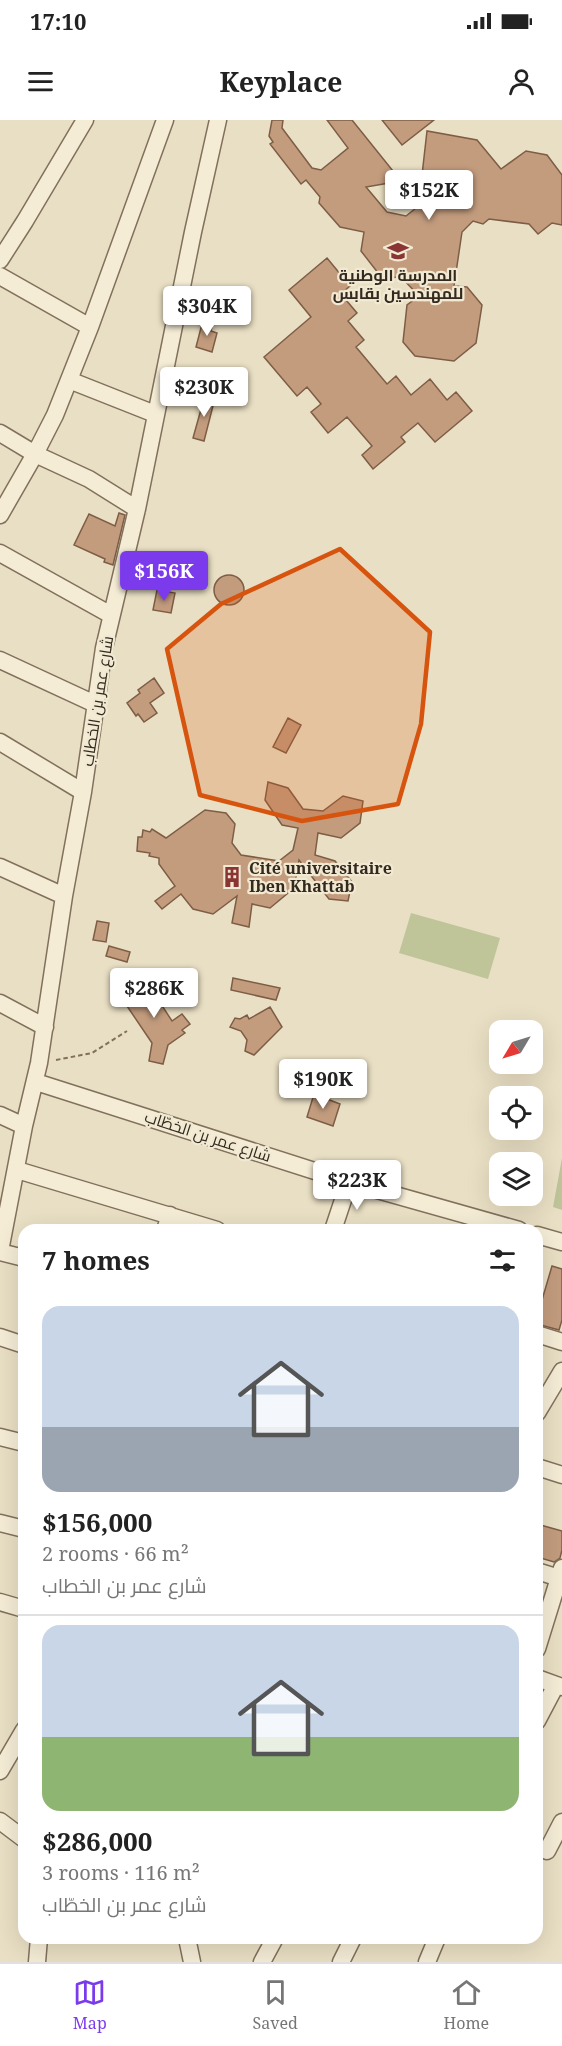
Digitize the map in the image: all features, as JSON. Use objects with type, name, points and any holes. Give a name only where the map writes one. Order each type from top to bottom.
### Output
[{"type":"street","points":[[0,260],[26,221],[84,120]]},
{"type":"street","points":[[0,515],[35,454],[69,380],[165,120]]},
{"type":"street","name":"شارع عمر بن الخطاب","points":[[0,1251],[24,1126],[36,1082],[64,896],[83,792],[102,658],[136,509],[218,120]]},
{"type":"street","points":[[0,276],[90,327]]},
{"type":"street","points":[[69,380],[155,414]]},
{"type":"street","points":[[0,433],[35,454],[89,479],[136,509]]},
{"type":"street","points":[[0,553],[111,615]]},
{"type":"street","points":[[0,660],[95,704]]},
{"type":"street","points":[[0,742],[83,792]]},
{"type":"street","points":[[0,867],[64,896]]},
{"type":"street","points":[[0,1003],[45,1027]]},
{"type":"street","name":"شارع عمر بن الخطّاب","points":[[36,1082],[349,1182],[498,1224]]},
{"type":"street","points":[[0,1115],[24,1126]]},
{"type":"street","points":[[17,1170],[167,1222]]},
{"type":"street","points":[[335,1224],[349,1182]]},
{"type":"street","points":[[543,1237],[562,1242]]},
{"type":"street","points":[[0,1251],[18,1256]]},
{"type":"street","points":[[543,1336],[562,1342]]},
{"type":"street","points":[[0,1337],[18,1343]]},
{"type":"street","points":[[543,1403],[562,1371]]},
{"type":"street","points":[[0,1437],[18,1442]]},
{"type":"street","points":[[543,1469],[562,1475]]},
{"type":"street","points":[[0,1522],[18,1527]]},
{"type":"street","points":[[543,1572],[561,1575],[543,1630]]},
{"type":"street","points":[[0,1602],[18,1607]]},
{"type":"street","points":[[543,1680],[559,1686],[543,1711]]},
{"type":"street","points":[[0,1771],[18,1740]]},
{"type":"street","points":[[0,1821],[18,1834]]},
{"type":"street","points":[[549,1851],[562,1822]]},
{"type":"street","points":[[37,1962],[38,1944]]},
{"type":"street","points":[[189,1944],[195,1960]]},
{"type":"street","points":[[262,1962],[272,1944]]},
{"type":"street","points":[[341,1962],[350,1944]]},
{"type":"street","points":[[433,1960],[436,1944]]},
{"type":"path","points":[[39,1063],[92,1053],[127,1031]]},
{"type":"highlighted area","points":[[340,549],[430,632],[421,724],[398,804],[302,821],[200,795],[167,649],[221,604]]},
{"type":"green space","points":[[411,913],[500,938],[488,979],[399,953]]},
{"type":"green space","points":[[562,1158],[562,1210],[553,1207]]},
{"type":"building","points":[[272,120],[283,120],[282,128],[312,168],[321,170],[348,148],[327,120],[352,120],[401,181],[366,187],[387,212],[406,216],[431,196],[421,184],[427,131],[477,140],[501,169],[526,151],[547,155],[562,175],[562,225],[552,223],[538,234],[529,224],[489,219],[483,224],[473,221],[462,232],[454,286],[467,287],[482,305],[476,343],[454,361],[415,356],[403,342],[407,305],[419,296],[401,277],[382,278],[361,251],[364,232],[340,227],[319,203],[320,197],[306,180],[301,184],[270,144],[273,142],[269,136]]},
{"type":"building","points":[[382,120],[434,120],[402,145]]},
{"type":"building","points":[[327,258],[350,286],[341,294],[357,313],[348,321],[364,340],[356,347],[387,384],[396,376],[411,395],[430,379],[447,400],[456,392],[472,411],[435,442],[418,423],[401,437],[405,442],[373,469],[362,455],[372,446],[347,417],[328,433],[311,412],[321,404],[307,387],[297,396],[264,357],[311,317],[289,290]]},
{"type":"building","points":[[203,320],[213,322],[211,331],[217,333],[212,352],[196,347]]},
{"type":"building","points":[[205,395],[215,398],[204,441],[193,438]]},
{"type":"building","points":[[119,513],[125,515],[113,565],[74,545],[89,514],[115,526]]},
{"type":"building","points":[[229,575],[235,576],[243,584],[243,596],[235,604],[229,605],[223,604],[215,596],[214,590],[215,584],[223,576]]},
{"type":"building","points":[[157,590],[175,593],[171,613],[153,610]]},
{"type":"building","points":[[154,678],[164,693],[150,703],[157,713],[144,722],[138,714],[136,716],[127,703],[140,693],[138,690]]},
{"type":"building","points":[[288,718],[301,725],[286,753],[273,747]]},
{"type":"building","name":"Cité universitaire Iben Khattab","points":[[268,782],[288,788],[303,809],[323,811],[343,796],[363,801],[360,823],[341,838],[318,833],[315,855],[335,861],[352,882],[348,901],[329,899],[299,860],[294,888],[270,908],[252,904],[249,927],[232,923],[237,896],[213,914],[193,909],[181,894],[162,909],[155,901],[175,886],[159,864],[159,858],[149,856],[150,853],[137,851],[138,837],[142,837],[143,830],[150,832],[152,829],[166,838],[205,810],[226,813],[235,824],[232,843],[241,855],[279,861],[293,850],[298,828],[282,825],[265,800]]},
{"type":"building","points":[[97,921],[109,923],[106,942],[93,940]]},
{"type":"building","points":[[109,946],[130,952],[127,962],[106,956]]},
{"type":"building","points":[[233,978],[280,988],[276,1000],[231,990]]},
{"type":"building","points":[[153,984],[156,989],[161,986],[168,994],[159,1001],[172,1021],[182,1014],[190,1024],[182,1030],[185,1033],[168,1045],[163,1064],[149,1061],[152,1043],[127,1006],[113,1002],[117,989],[137,995]]},
{"type":"building","points":[[270,1007],[282,1027],[254,1055],[245,1051],[247,1040],[241,1031],[230,1027],[235,1018],[240,1019],[247,1015],[249,1019]]},
{"type":"building","points":[[314,1094],[340,1104],[333,1126],[307,1117]]},
{"type":"building","points":[[552,1266],[562,1269],[562,1320],[559,1330],[543,1326],[543,1297]]},
{"type":"building","points":[[543,1526],[562,1531],[560,1558],[554,1562],[543,1559]]},
{"type":"place","name":"المدرسة الوطنية للمهندسين بقابس","points":[[398,251]]},
{"type":"place","name":"Cité universitaire Iben Khattab","points":[[232,877]]}]
